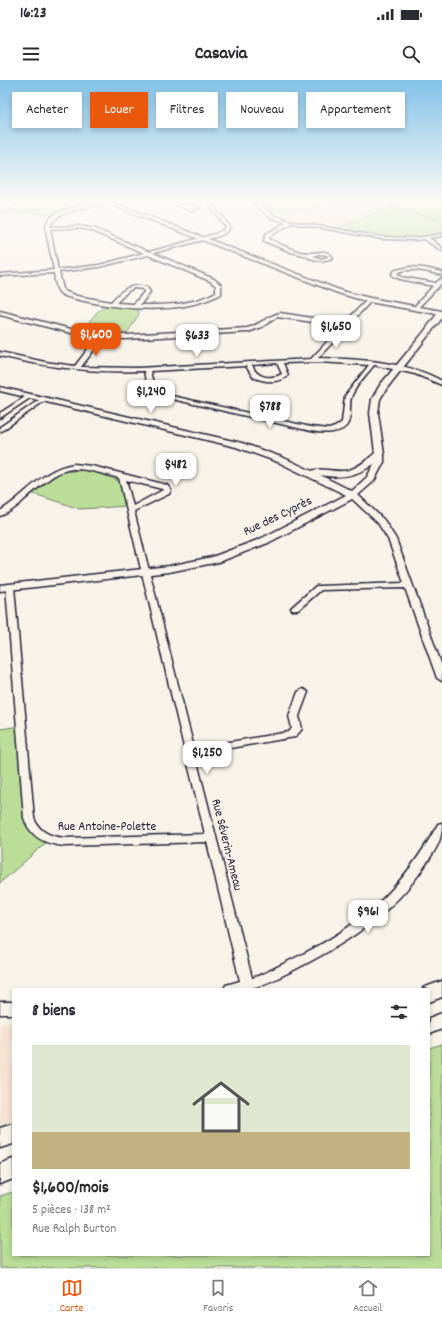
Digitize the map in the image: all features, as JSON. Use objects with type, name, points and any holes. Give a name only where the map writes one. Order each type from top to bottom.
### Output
[{"type":"main road","points":[[430,994],[442,989]]},
{"type":"main road","points":[[430,1026],[442,1021]]},
{"type":"main road","points":[[0,1138],[12,1134]]},
{"type":"main road","points":[[0,1174],[12,1169]]},
{"type":"street","points":[[53,255],[60,289],[63,292],[112,305],[135,307],[195,303],[211,298],[220,292],[219,286],[215,282],[151,255]]},
{"type":"street","points":[[0,274],[56,271],[99,266],[142,255]]},
{"type":"street","points":[[246,255],[330,288],[369,300],[442,312]]},
{"type":"street","points":[[437,285],[400,278],[394,276],[394,273],[399,270],[408,269],[442,274]]},
{"type":"street","points":[[416,308],[442,279]]},
{"type":"street","points":[[112,305],[126,288],[135,286],[145,288],[147,292],[135,307]]},
{"type":"street","points":[[313,360],[369,300]]},
{"type":"street","points":[[0,312],[62,329],[101,336],[138,336],[244,330],[260,326],[280,314],[345,326]]},
{"type":"street","name":"Rue des Cyprès","points":[[5,588],[145,572],[198,564],[230,555],[264,541],[353,495],[373,476],[379,462],[380,454],[374,403],[380,391],[400,368],[442,312]]},
{"type":"street","points":[[77,368],[101,336]]},
{"type":"street","points":[[0,354],[39,364],[115,370],[147,370],[279,361],[345,360],[400,368],[426,375],[442,383]]},
{"type":"street","points":[[248,363],[251,372],[255,375],[276,379],[285,375],[279,361]]},
{"type":"street","points":[[147,370],[149,386],[158,394],[311,428],[327,430],[338,428],[345,423],[348,396],[373,363]]},
{"type":"street","points":[[0,389],[223,441],[266,454],[353,495],[377,518],[388,532],[442,678]]},
{"type":"street","points":[[0,416],[30,396]]},
{"type":"street","points":[[0,430],[44,399]]},
{"type":"street","points":[[294,466],[327,474],[348,473],[364,468],[380,454]]},
{"type":"street","points":[[0,514],[9,509],[54,472],[64,467],[81,467],[167,489],[166,492],[130,510]]},
{"type":"street","name":"Rue Séverin-Ameau","points":[[122,477],[247,984]]},
{"type":"street","points":[[295,608],[319,588],[409,586]]},
{"type":"street","name":"Rue Antoine-Polette","points":[[5,588],[29,818],[36,831],[44,837],[64,842],[211,838]]},
{"type":"street","points":[[189,752],[292,735],[297,729],[294,716],[303,692]]},
{"type":"street","points":[[233,988],[264,979],[312,956],[346,935],[374,915],[392,900],[411,877],[427,855],[442,827]]},
{"type":"street","points":[[0,1008],[12,1008]]},
{"type":"shaded area","points":[[12,1023],[12,1124],[0,1129],[0,1024]]},
{"type":"green space","points":[[106,306],[138,309],[139,314],[126,335],[81,331],[97,312]]},
{"type":"green space","points":[[89,470],[125,483],[128,506],[80,509],[31,493],[59,472]]},
{"type":"green space","points":[[20,726],[26,818],[48,841],[0,883],[0,729]]},
{"type":"green space","points":[[442,1044],[442,1268],[0,1268],[0,1196],[12,1192],[12,1256],[430,1256],[430,1048]]}]
